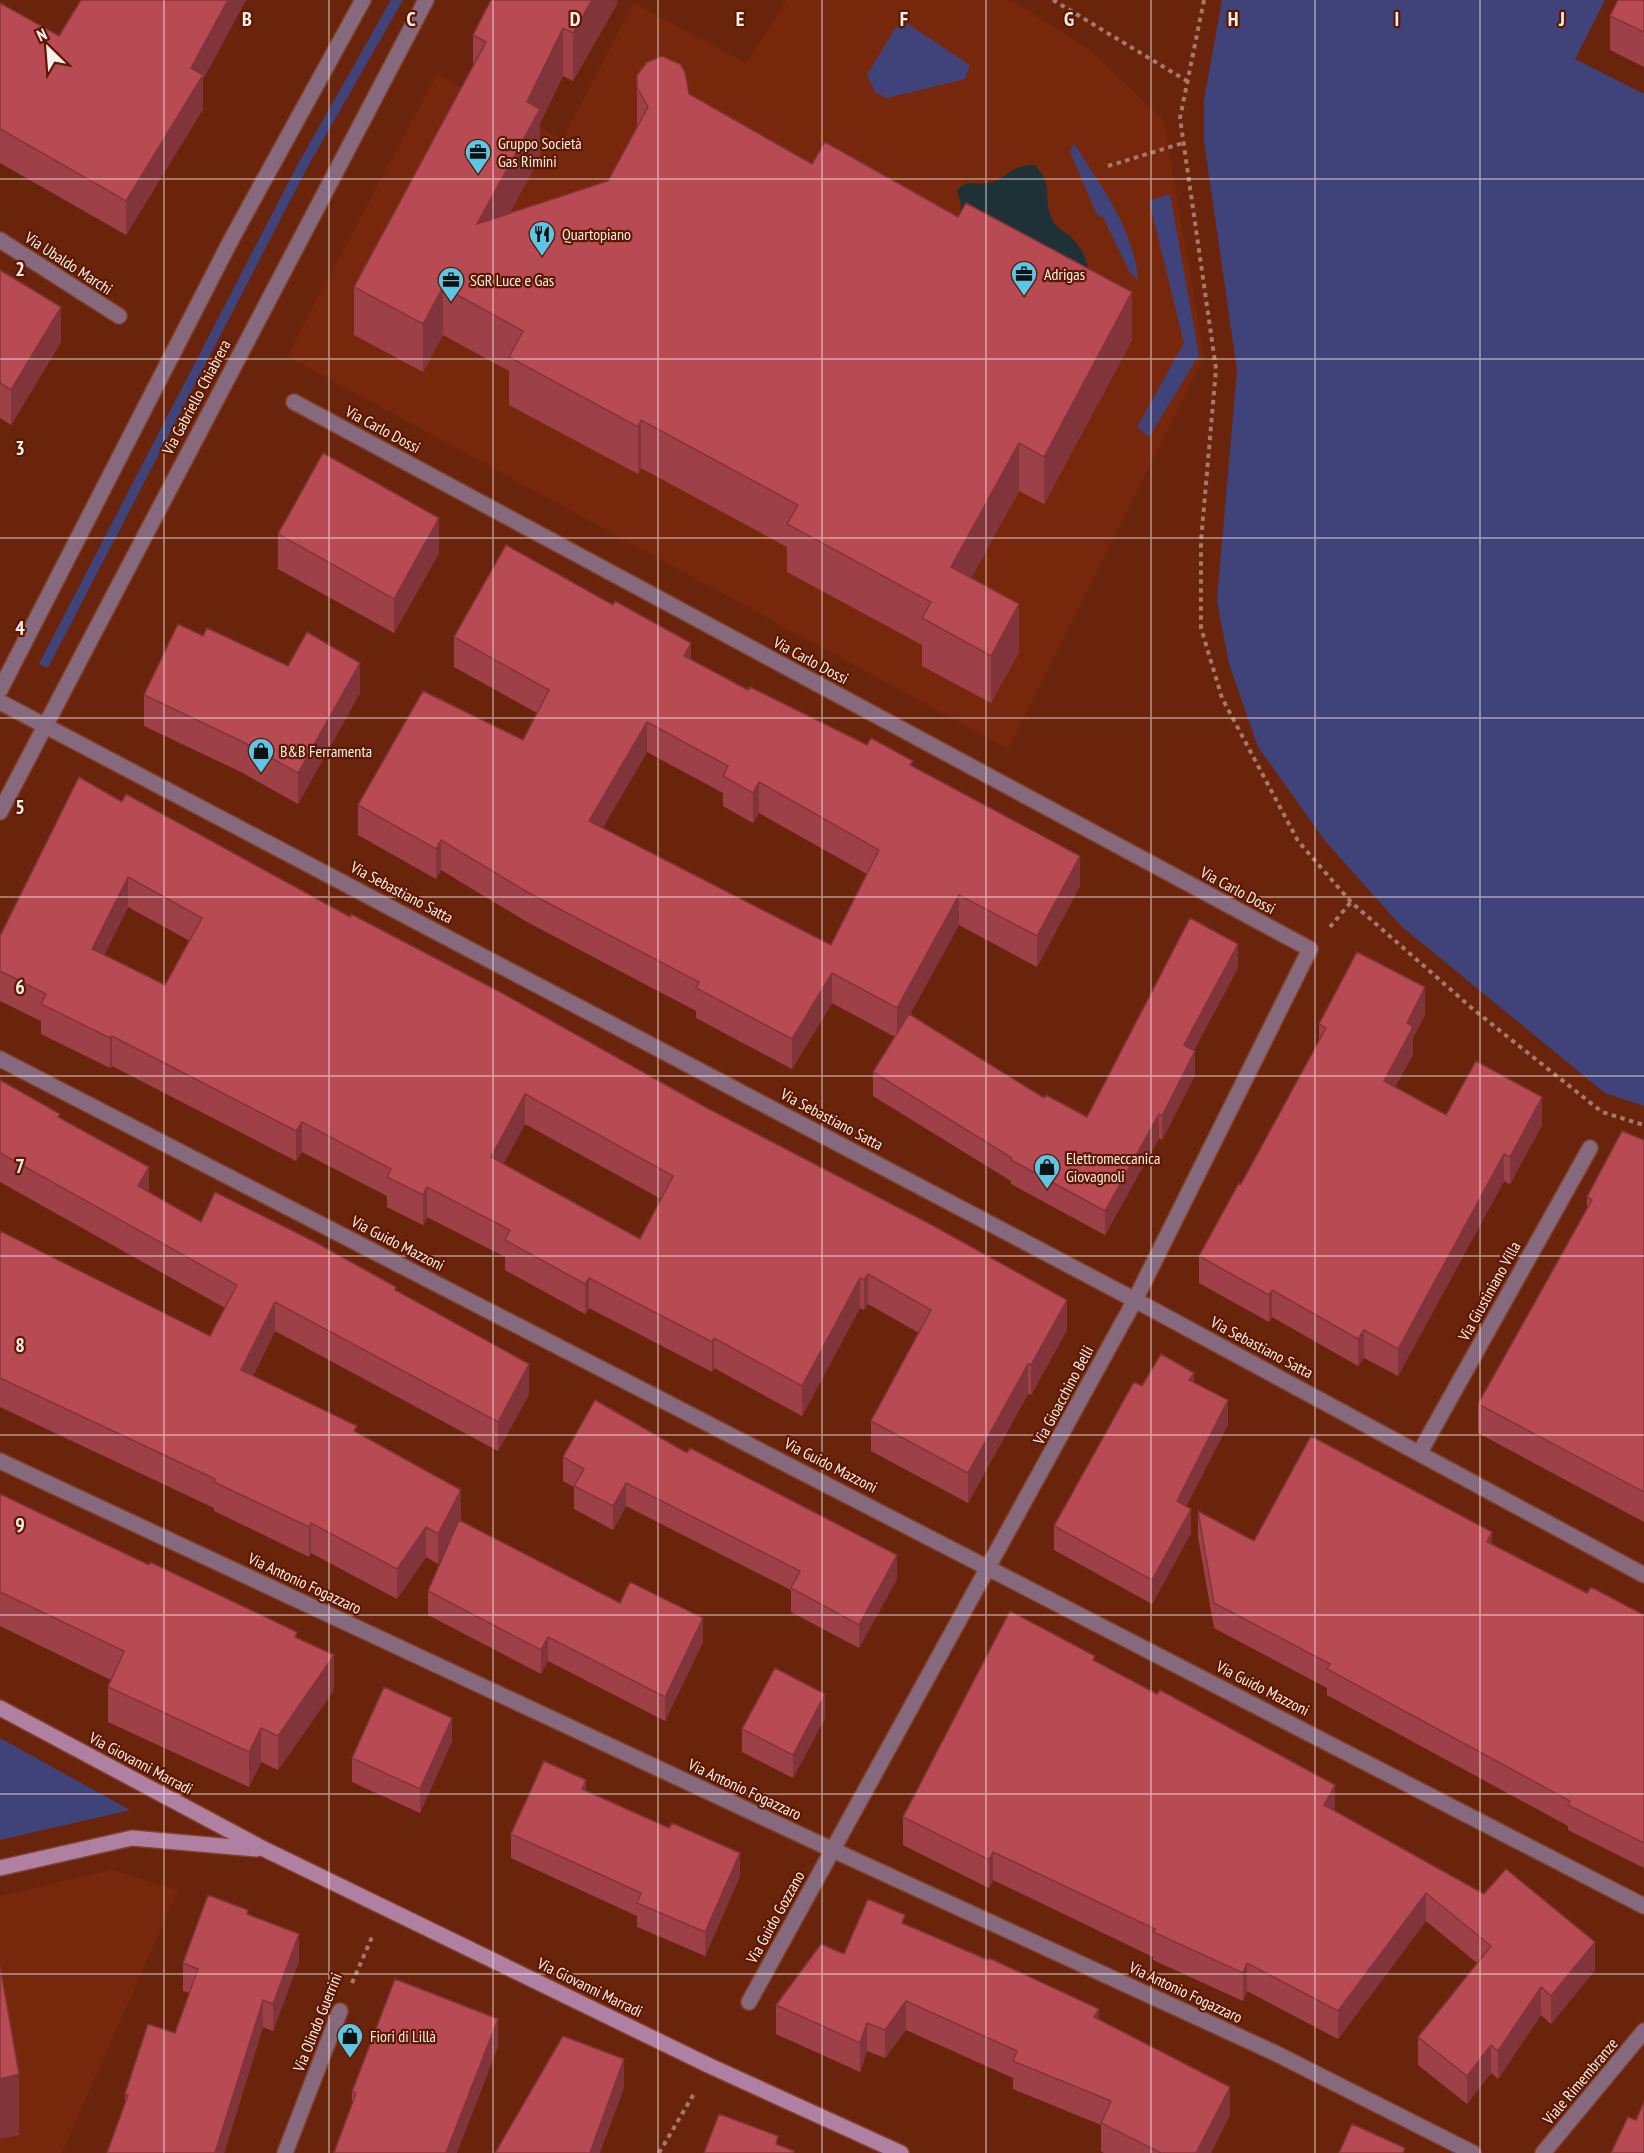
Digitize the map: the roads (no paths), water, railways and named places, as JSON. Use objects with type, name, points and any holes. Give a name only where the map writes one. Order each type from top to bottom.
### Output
[{"type":"main road","name":"Via Giovanni Marradi","points":[[0,1708],[264,1849],[710,2066],[902,2153]]},
{"type":"main road","name":"Via Giovanni Marradi","points":[[0,1868],[132,1838],[264,1849]]},
{"type":"street","points":[[0,690],[231,240],[363,0]]},
{"type":"street","name":"Via Gabriello Chiabrera","points":[[0,812],[426,0]]},
{"type":"street","name":"Via Ubaldo Marchi","points":[[0,240],[119,316]]},
{"type":"street","name":"Via Carlo Dossi","points":[[294,402],[1310,950]]},
{"type":"street","name":"Via Sebastiano Satta","points":[[0,702],[1135,1300],[1644,1575]]},
{"type":"street","name":"Via Gioacchino Belli","points":[[833,1850],[990,1568],[1135,1300],[1310,950]]},
{"type":"street","name":"Via Guido Mazzoni","points":[[0,1059],[1644,1906]]},
{"type":"street","name":"Via Giustiniano Villa","points":[[1420,1452],[1590,1148]]},
{"type":"street","name":"Via Antonio Fogazzaro","points":[[0,1461],[833,1850],[1275,2053],[1473,2153]]},
{"type":"street","name":"Via Guido Gozzano","points":[[749,2002],[833,1850]]},
{"type":"street","name":"Via Olindo Guerrini","points":[[285,2153],[339,2011]]},
{"type":"street","name":"Viale Rimembranze","points":[[1543,2153],[1644,2031]]},
{"type":"place","name":"Gruppo Società Gas Rimini","points":[[478,175]]},
{"type":"place","name":"Quartopiano","points":[[542,257]]},
{"type":"place","name":"Adrigas","points":[[1024,297]]},
{"type":"place","name":"SGR Luce e Gas","points":[[451,303]]},
{"type":"place","name":"B&B Ferramenta","points":[[261,774]]},
{"type":"place","name":"Elettromeccanica Giovagnoli","points":[[1047,1190]]},
{"type":"place","name":"Fiori di Lillà","points":[[350,2059]]}]
